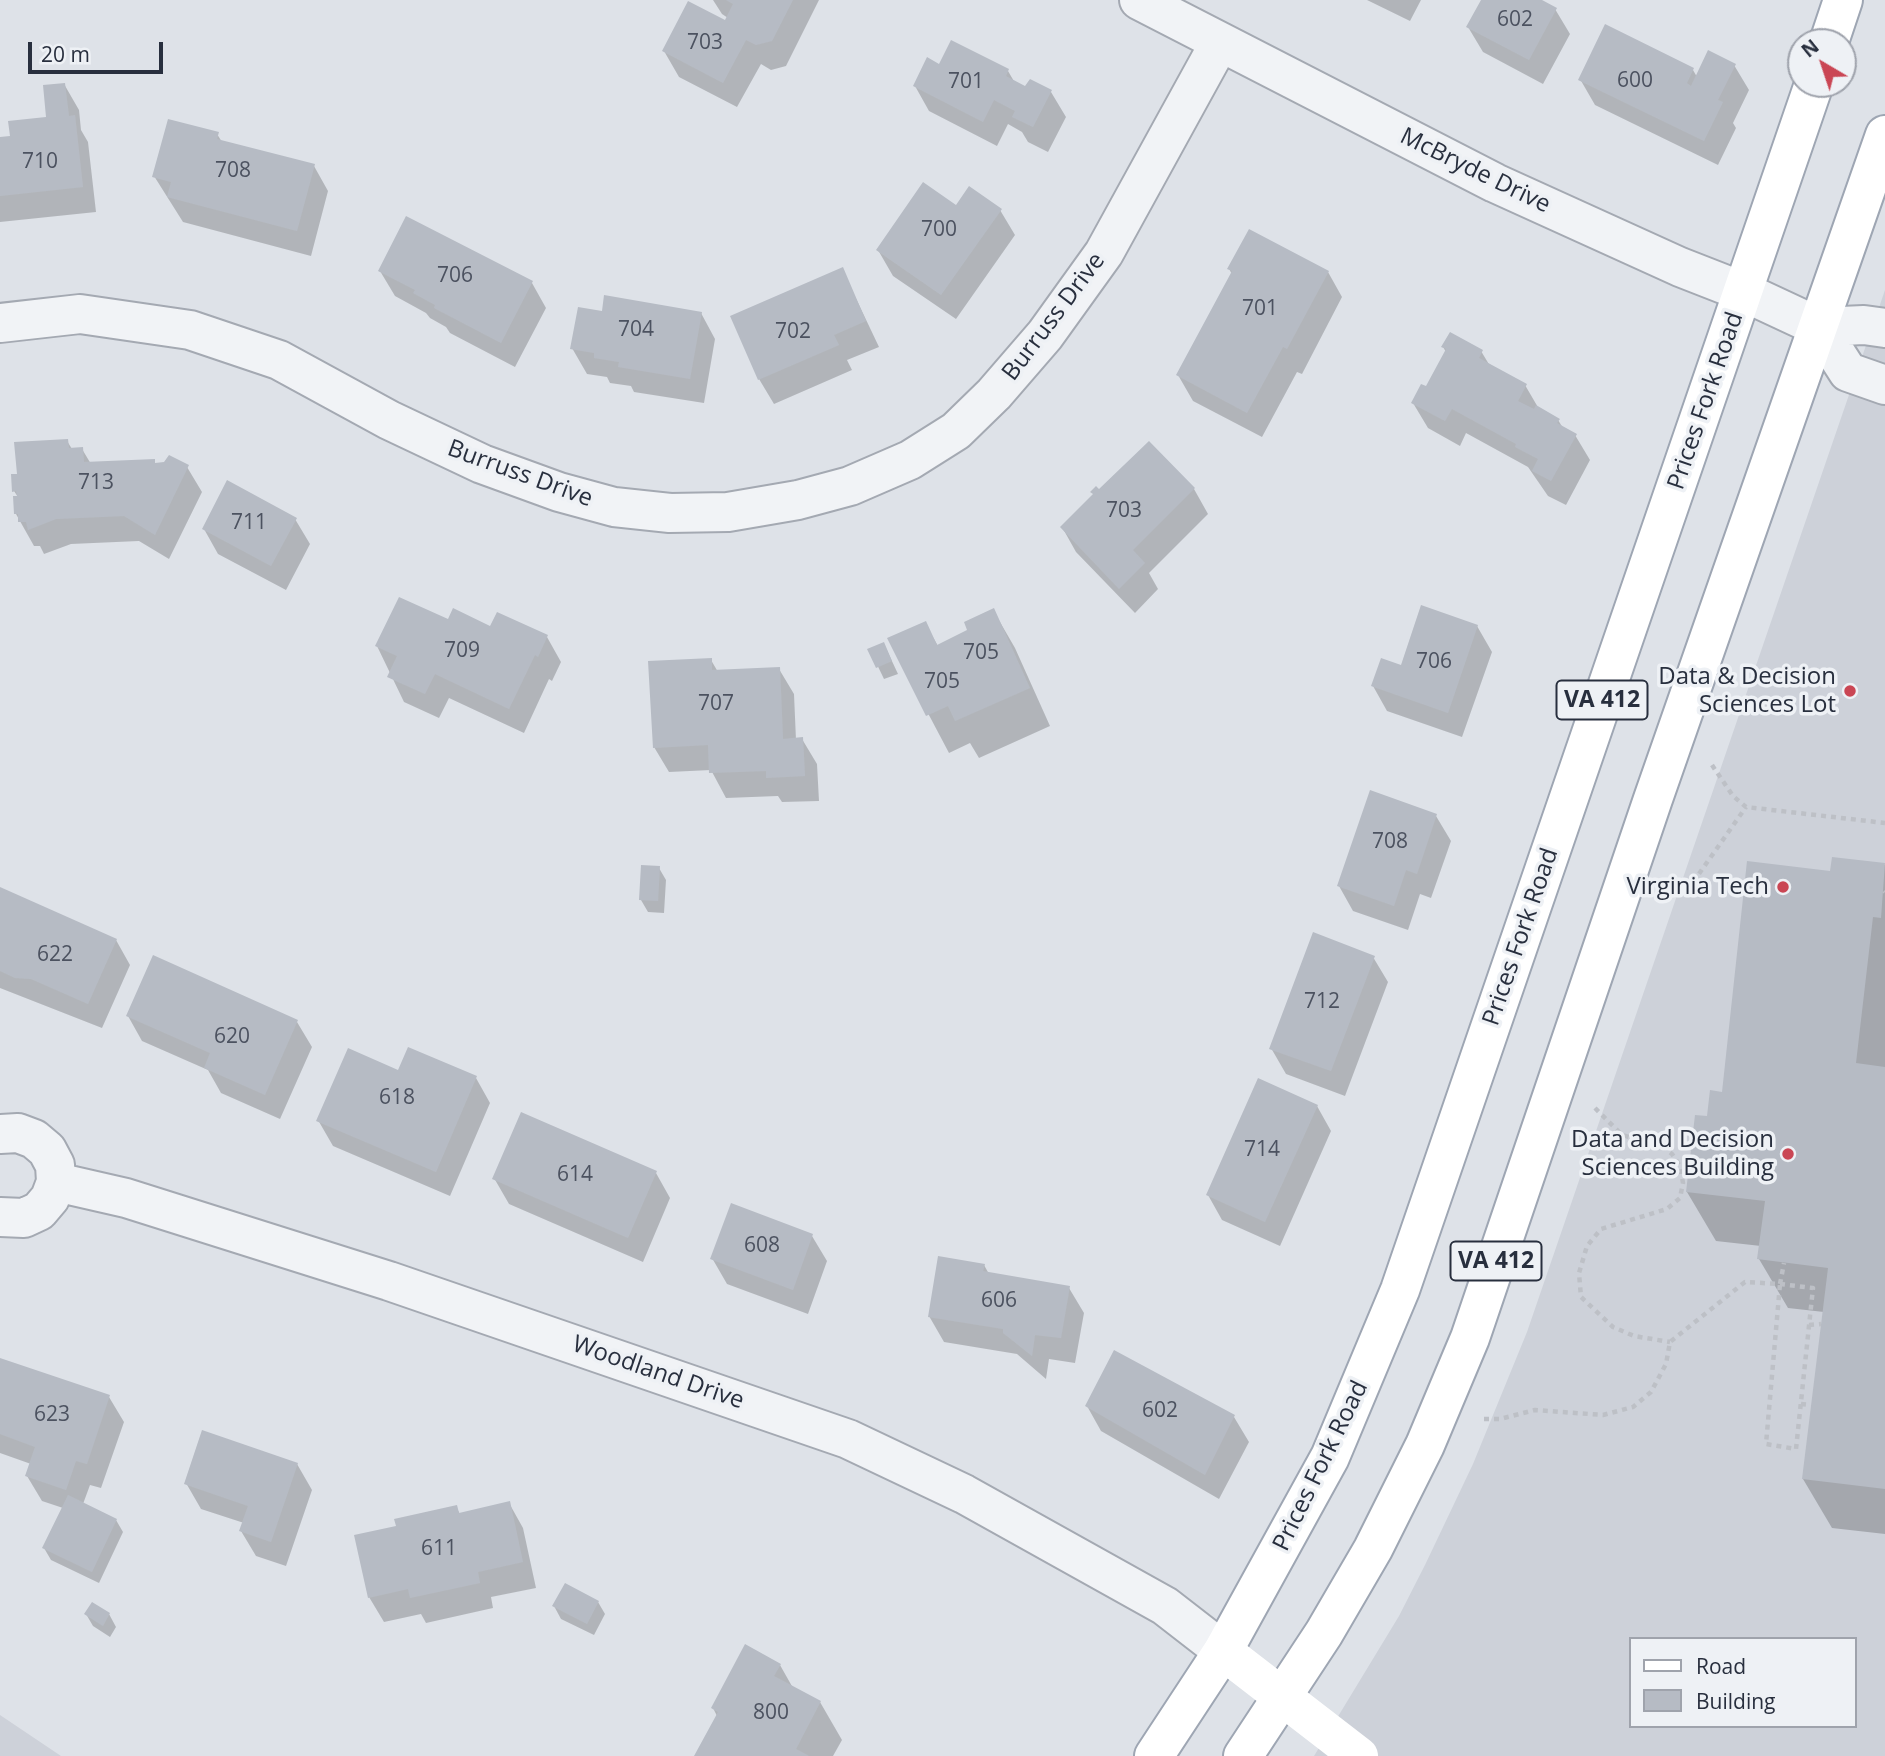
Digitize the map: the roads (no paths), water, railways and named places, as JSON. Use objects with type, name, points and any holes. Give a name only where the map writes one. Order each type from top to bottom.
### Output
[{"type":"main road","points":[[1834,28],[1843,0]]},
{"type":"main road","name":"Prices Fork Road","points":[[1154,1756],[1223,1651],[1330,1457],[1400,1290],[1809,98]]},
{"type":"main road","name":"VA 412","points":[[1243,1756],[1283,1698],[1373,1549],[1424,1445],[1470,1338],[1648,812],[1885,135]]},
{"type":"main road","points":[[1223,1651],[1359,1756]]},
{"type":"street","name":"McBryde Drive","points":[[1139,0],[1495,183],[1819,327]]},
{"type":"street","name":"Burruss Drive","points":[[0,323],[80,314],[190,330],[279,360],[389,420],[482,464],[559,492],[614,507],[670,513],[728,512],[798,500],[850,486],[910,460],[956,431],[994,394],[1045,335],[1104,253],[1220,42]]},
{"type":"street","points":[[1819,327],[1885,328]]},
{"type":"street","points":[[1819,327],[1848,372],[1885,385]]},
{"type":"street","points":[[0,1134],[18,1133],[34,1139],[47,1150],[55,1165],[56,1182],[50,1198],[39,1211],[24,1219],[0,1217]]},
{"type":"street","name":"Woodland Drive","points":[[56,1182],[126,1198],[376,1277],[848,1439],[964,1494],[1165,1606],[1223,1651]]},
{"type":"place","name":"Data & Decision Sciences Lot","points":[[1850,691]]},
{"type":"place","name":"Virginia Tech","points":[[1783,887]]},
{"type":"place","name":"Data and Decision Sciences Building","points":[[1788,1154]]}]
